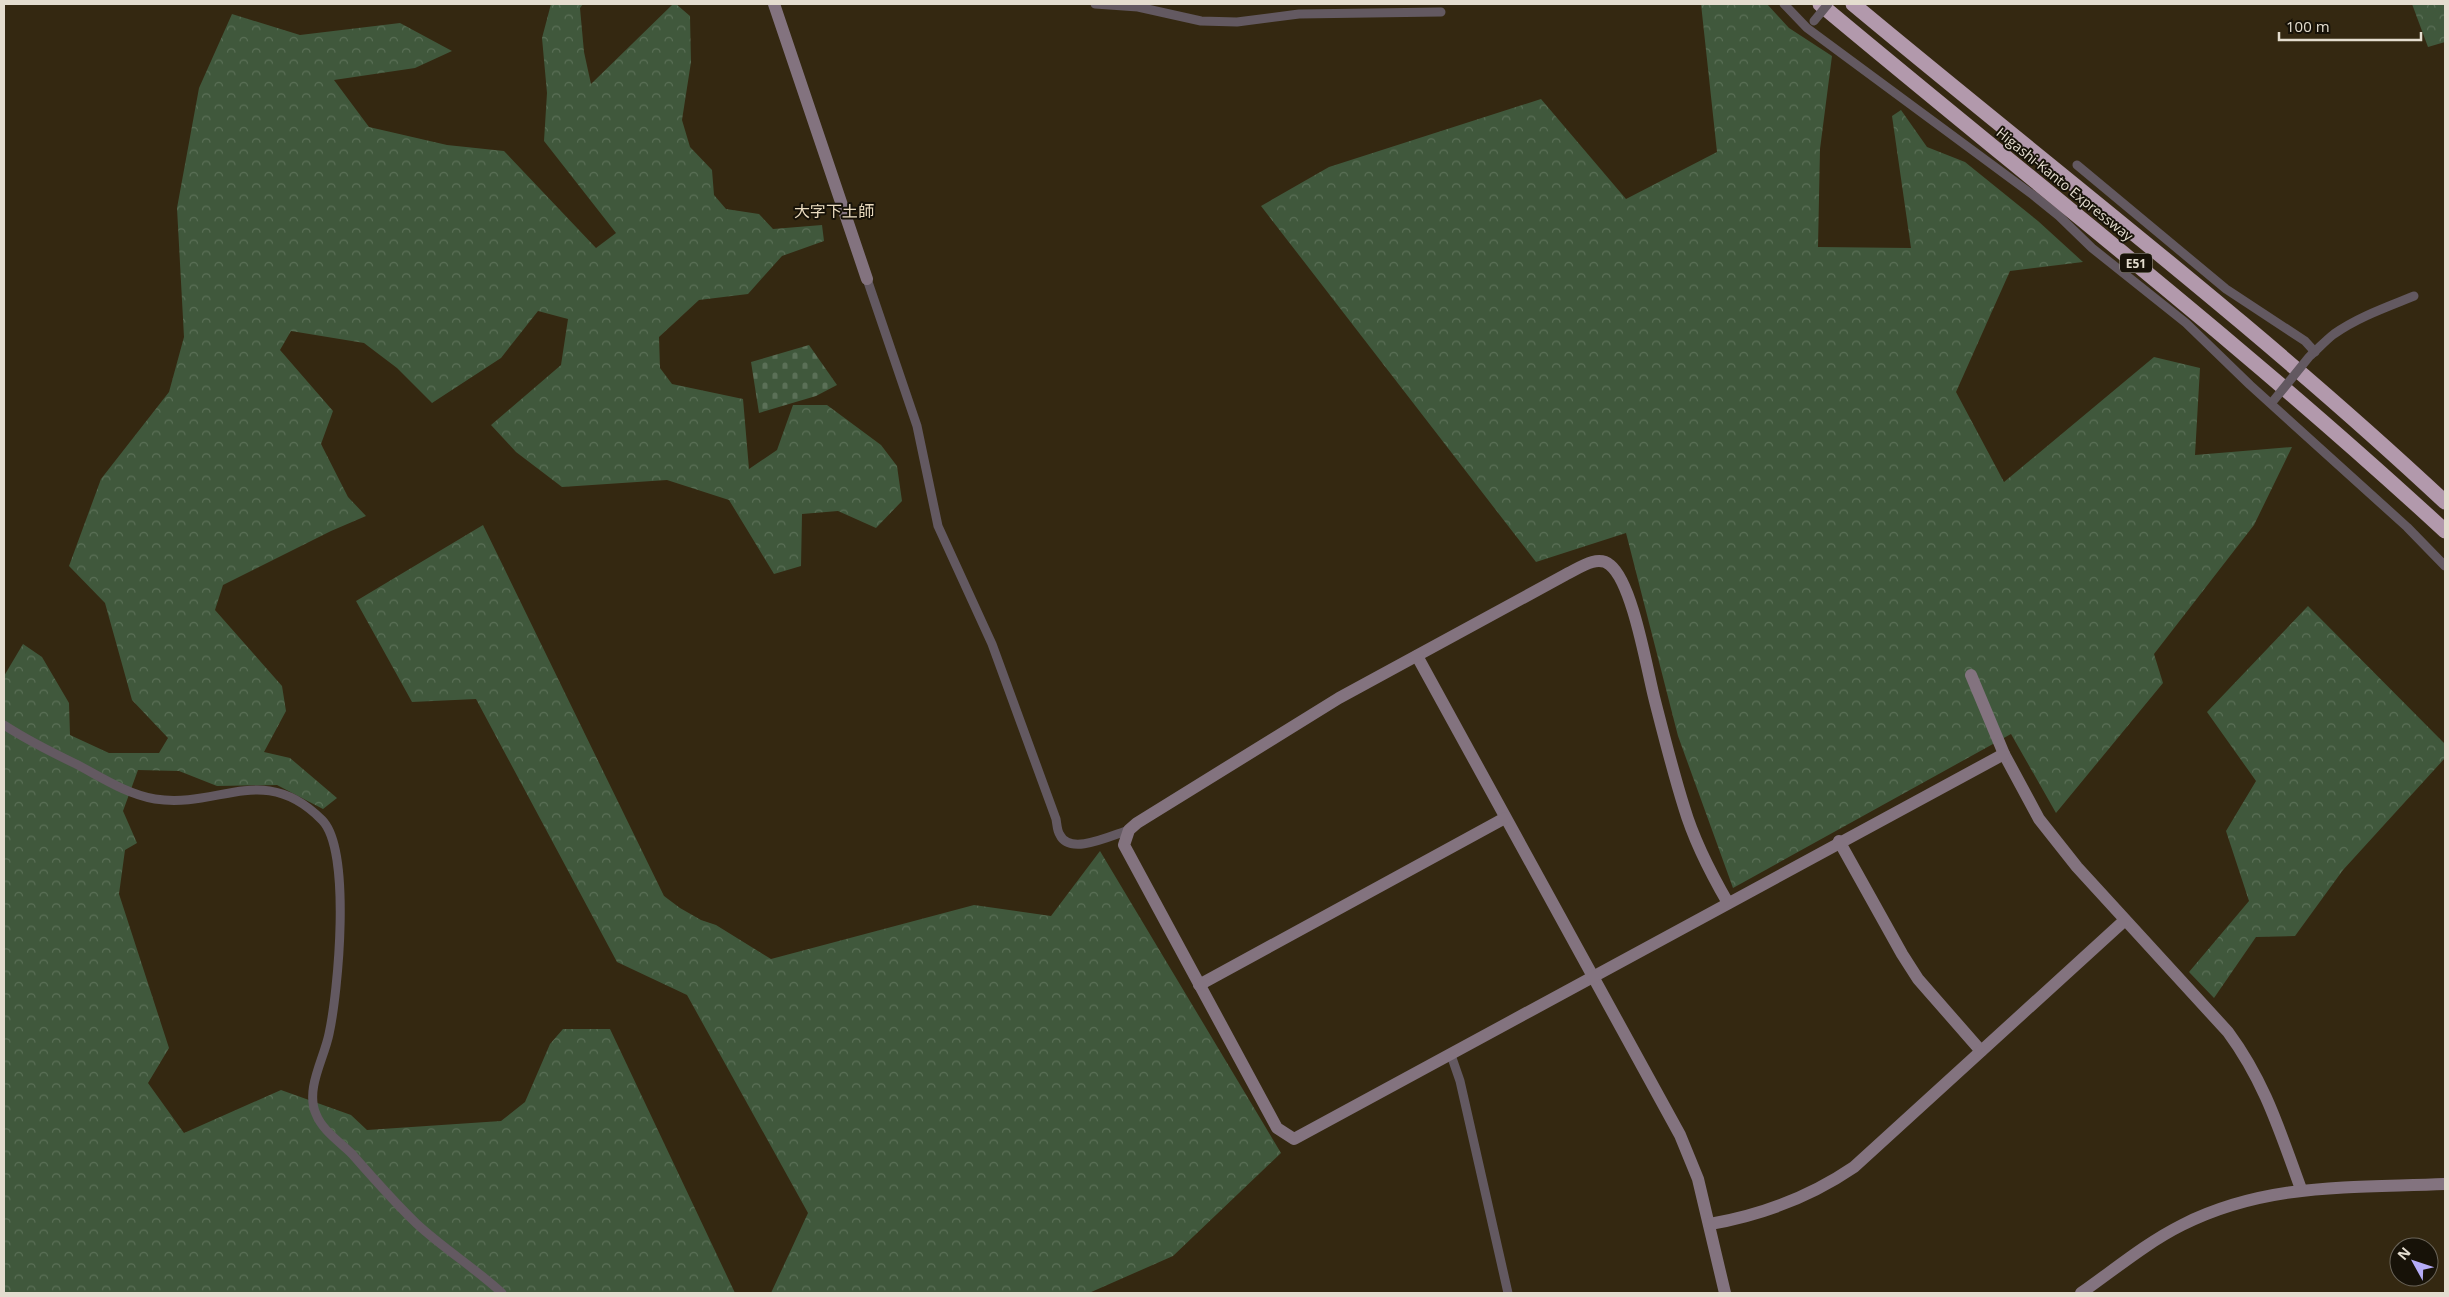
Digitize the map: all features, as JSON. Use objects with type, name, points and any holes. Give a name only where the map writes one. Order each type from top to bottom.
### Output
[{"type":"highway","name":"Higashi-Kanto Expressway","points":[[1820,4],[2224,335],[2366,458],[2445,531]]},
{"type":"highway","name":"Higashi-Kanto Expressway","points":[[1853,4],[2239,319],[2389,449],[2445,502]]},
{"type":"street","points":[[774,4],[917,426],[938,526],[992,644],[1056,819],[1060,835],[1069,843],[1084,844],[1129,830],[1339,698],[1591,562],[1601,561],[1609,564],[1620,579],[1631,606],[1684,808],[1696,842],[1728,903]]},
{"type":"street","points":[[1095,4],[1138,7],[1201,22],[1236,22],[1299,14],[1441,12]]},
{"type":"street","points":[[1784,4],[1807,28],[1860,65],[2059,216],[2092,248],[2186,323],[2407,527],[2445,566]]},
{"type":"street","points":[[1807,28],[1828,4]]},
{"type":"street","points":[[2077,165],[2226,289],[2305,341],[2312,355]]},
{"type":"street","points":[[2272,402],[2328,339],[2368,314],[2414,296]]},
{"type":"street","points":[[1417,656],[1680,1136],[1698,1179],[1725,1293]]},
{"type":"street","points":[[1971,675],[2004,754],[2039,819],[2057,844],[2228,1032],[2246,1057],[2260,1082],[2302,1189]]},
{"type":"street","points":[[4,725],[107,782],[147,797],[176,801],[260,788],[279,792],[301,802],[324,821],[332,836],[337,858],[340,916],[337,988],[329,1036],[313,1095],[316,1116],[400,1208],[502,1293]]},
{"type":"street","points":[[1129,830],[1125,838],[1126,852],[1278,1128],[1294,1139],[1840,841],[2004,754]]},
{"type":"street","points":[[1199,985],[1505,818]]},
{"type":"street","points":[[1840,841],[1902,954],[1918,979],[1981,1052]]},
{"type":"street","points":[[1710,1224],[1768,1210],[1800,1199],[1830,1184],[1876,1149],[2125,920]]},
{"type":"street","points":[[1451,1055],[1460,1081],[1508,1293]]},
{"type":"street","points":[[2081,1293],[2165,1234],[2193,1219],[2246,1199],[2302,1189],[2445,1184]]},
{"type":"green space","points":[[551,4],[583,4],[580,8],[584,52],[591,84],[673,4],[676,4],[690,16],[691,62],[682,120],[690,147],[712,170],[714,195],[726,209],[759,214],[773,229],[822,225],[824,241],[782,256],[748,294],[699,300],[659,337],[660,368],[672,384],[743,399],[749,469],[777,450],[793,405],[827,405],[881,445],[897,466],[902,501],[876,528],[838,511],[802,514],[801,566],[774,574],[729,500],[667,480],[562,487],[516,452],[491,425],[561,365],[568,319],[538,311],[501,358],[432,403],[397,368],[364,343],[291,331],[280,350],[333,411],[321,444],[348,497],[366,516],[331,531],[223,585],[215,610],[282,686],[286,711],[264,752],[290,758],[337,798],[323,809],[277,785],[217,786],[179,771],[138,770],[123,811],[137,843],[125,850],[119,894],[169,1048],[148,1083],[184,1133],[281,1090],[351,1115],[367,1130],[501,1121],[525,1102],[550,1044],[563,1029],[610,1029],[735,1293],[4,1293],[4,676],[23,644],[42,657],[69,703],[70,735],[109,753],[159,753],[168,738],[132,700],[105,603],[69,566],[101,479],[169,392],[184,337],[177,208],[199,88],[232,14],[300,35],[400,23],[452,51],[415,68],[334,80],[369,127],[447,145],[504,151],[596,248],[616,233],[544,141],[547,93],[542,38]]},
{"type":"green space","points":[[1701,4],[1767,4],[1789,28],[1832,56],[1820,149],[1818,247],[1911,248],[1892,116],[1901,110],[1927,147],[1965,162],[2038,221],[2083,262],[2010,271],[1956,392],[2004,482],[2154,357],[2200,368],[2195,455],[2292,447],[2254,525],[2154,654],[2163,683],[2056,813],[2011,734],[1733,888],[1678,736],[1626,533],[1536,562],[1261,206],[1329,167],[1541,99],[1626,199],[1717,152]]},
{"type":"green space","points":[[2412,4],[2445,4],[2445,42],[2428,47]]},
{"type":"green space","points":[[809,345],[837,385],[816,396],[759,413],[751,362]]},
{"type":"green space","points":[[483,525],[664,896],[680,908],[701,920],[716,925],[771,959],[974,905],[1051,916],[1100,851],[1281,1153],[1173,1256],[1089,1293],[771,1293],[808,1213],[687,995],[617,962],[476,699],[412,702],[356,601]]},
{"type":"green space","points":[[2308,606],[2445,744],[2445,758],[2343,870],[2295,936],[2256,937],[2214,998],[2189,972],[2249,901],[2226,831],[2256,781],[2207,712]]},
{"type":"district","name":"大字下土師","points":[[834,211]]}]
